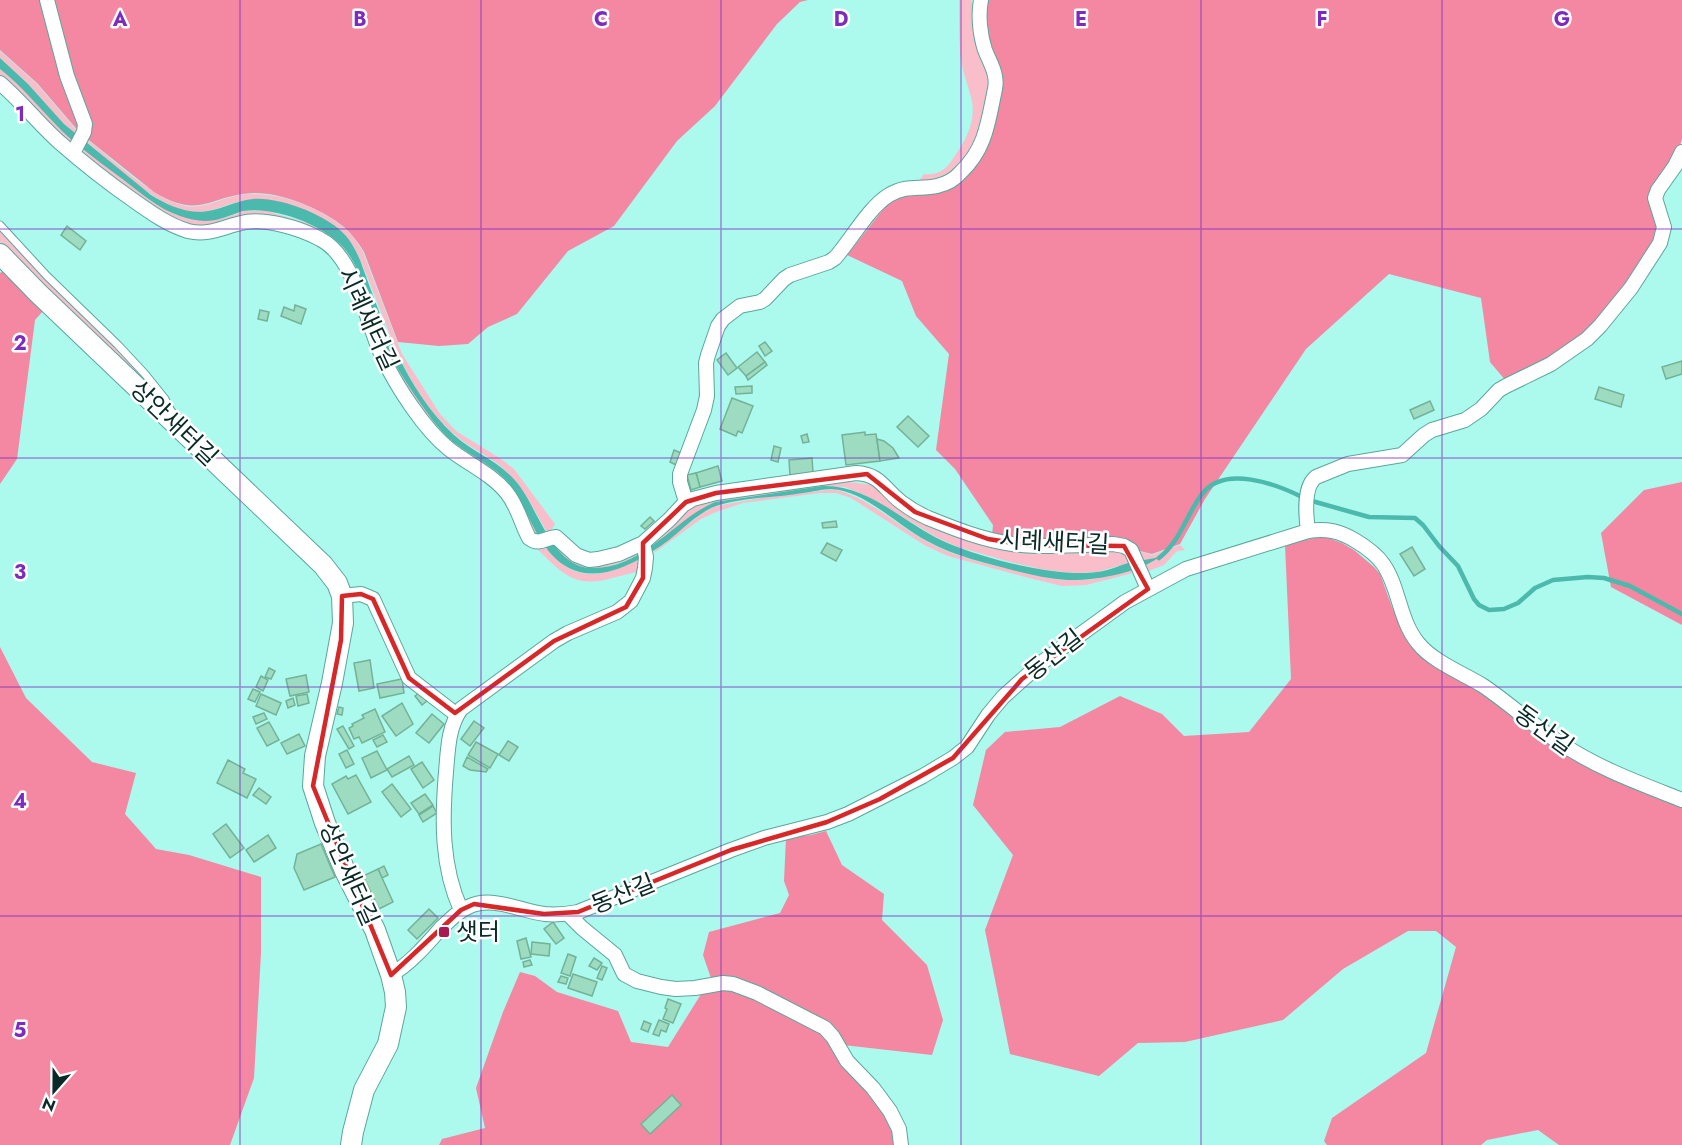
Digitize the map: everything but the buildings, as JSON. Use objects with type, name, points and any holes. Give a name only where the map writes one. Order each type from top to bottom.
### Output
[{"type":"street","points":[[47,0],[67,76],[85,120],[85,128],[77,146]]},
{"type":"street","points":[[686,502],[680,474],[704,410],[707,396],[706,363],[718,326],[723,319],[740,306],[765,299],[790,275],[835,258],[876,206],[889,195],[907,188],[940,186],[957,176],[975,158],[988,126],[996,82],[982,39],[979,12],[981,0]]},
{"type":"street","name":"시례새터길","points":[[0,83],[58,140],[77,146],[138,204],[179,228],[201,233],[212,232],[243,222],[261,222],[294,229],[328,244],[343,262],[356,286],[382,357],[422,420],[450,449],[498,484],[513,501],[529,538],[536,542],[558,538],[576,555],[589,560],[645,550],[686,502],[703,495],[856,473],[875,477],[915,512],[988,539],[1027,545],[1121,545],[1131,550],[1148,589]]},
{"type":"street","points":[[1308,531],[1306,509],[1310,486],[1316,477],[1348,464],[1402,455],[1432,430],[1465,420],[1473,415],[1499,390],[1562,357],[1587,339],[1600,326],[1631,288],[1660,243],[1664,227],[1655,198],[1658,190],[1676,166],[1682,152]]},
{"type":"street","name":"상안새터길","points":[[0,254],[323,565],[337,583],[342,596],[343,623],[315,756],[313,786],[325,823],[345,871],[375,930],[391,975],[396,1007],[388,1044],[364,1089],[351,1145]]},
{"type":"street","name":"동산길","points":[[461,910],[483,902],[519,907],[544,914],[568,914],[586,909],[731,849],[848,814],[953,758],[967,747],[1003,697],[1041,663],[1125,602],[1186,569],[1308,531],[1322,529],[1339,532],[1351,538],[1383,563],[1411,634],[1431,655],[1483,686],[1580,756],[1620,776],[1682,800]]},
{"type":"street","points":[[391,975],[408,962],[461,910],[451,883],[443,832],[449,743],[457,715],[461,709],[554,641],[626,607],[642,578],[645,550]]},
{"type":"street","points":[[342,596],[361,594],[373,599],[409,678],[457,715]]},
{"type":"street","points":[[568,914],[615,955],[624,974],[629,978],[676,989],[723,983],[733,984],[757,993],[825,1028],[847,1061],[873,1088],[890,1111],[899,1129],[901,1145]]},
{"type":"lane","points":[[0,225],[47,276],[145,374],[169,405],[170,419]]},
{"type":"highlighted area","points":[[867,474],[915,512],[988,539],[1027,545],[1124,546],[1148,589],[1022,679],[953,758],[880,799],[827,822],[731,850],[578,912],[544,914],[474,904],[461,910],[391,975],[313,786],[341,640],[342,596],[361,594],[373,599],[409,678],[455,713],[554,641],[626,607],[643,578],[643,543],[686,502],[716,493]]},
{"type":"shaded area","points":[[0,0],[808,0],[800,2],[777,24],[715,106],[677,141],[614,226],[568,251],[517,314],[488,327],[468,344],[439,346],[398,342],[364,252],[347,230],[325,214],[302,203],[266,194],[240,194],[206,204],[184,205],[154,192],[80,133],[37,83],[0,50]]},
{"type":"shaded area","points":[[959,0],[971,0],[992,76],[978,142],[946,180],[918,182],[924,174],[938,173],[948,165],[963,143],[972,121],[973,105],[961,57]]},
{"type":"shaded area","points":[[985,0],[1682,0],[1682,139],[1677,154],[1662,180],[1661,228],[1641,267],[1584,335],[1548,360],[1506,381],[1490,362],[1481,298],[1389,274],[1306,349],[1205,499],[1180,544],[1152,554],[1136,550],[992,535],[993,525],[955,469],[936,450],[949,354],[916,316],[902,281],[847,255],[889,202],[900,196],[960,178],[998,92],[987,46]]},
{"type":"shaded area","points":[[0,51],[36,83],[79,133],[78,136],[0,58]]},
{"type":"shaded area","points":[[0,58],[28,84],[64,124],[151,195],[165,203],[188,211],[205,212],[238,202],[264,199],[303,209],[338,228],[357,253],[397,353],[421,397],[454,435],[514,479],[559,550],[568,560],[580,566],[593,568],[611,566],[628,560],[715,502],[822,486],[852,490],[866,496],[949,544],[990,558],[1036,569],[1079,573],[1097,572],[1163,554],[1154,561],[1131,571],[1104,577],[1067,580],[1042,577],[948,551],[916,535],[869,502],[844,491],[832,489],[748,499],[716,506],[697,517],[659,547],[622,568],[595,573],[569,568],[558,561],[542,542],[518,496],[505,479],[453,442],[424,409],[394,363],[356,267],[343,247],[310,224],[269,211],[243,211],[217,220],[206,221],[185,218],[172,213],[144,196],[62,131],[0,69]]},
{"type":"shaded area","points":[[0,69],[13,79],[74,141],[72,143],[67,143],[0,76]]},
{"type":"shaded area","points":[[88,140],[148,188],[174,202],[192,207],[249,194],[277,196],[306,205],[332,219],[346,230],[363,252],[402,354],[440,414],[456,431],[514,469],[555,524],[552,529],[546,531],[525,495],[506,471],[455,435],[422,398],[399,356],[354,247],[339,229],[316,215],[291,205],[265,200],[241,201],[200,212],[183,210],[158,199],[145,190],[120,171],[87,142]]},
{"type":"shaded area","points":[[83,148],[151,201],[176,215],[221,219],[245,211],[267,211],[307,223],[329,234],[350,257],[394,363],[423,407],[444,433],[500,474],[519,498],[539,536],[535,535],[525,518],[436,432],[395,372],[363,294],[312,231],[189,226],[141,201],[84,154]]},
{"type":"shaded area","points":[[0,229],[62,296],[114,345],[156,392],[0,242]]},
{"type":"shaded area","points":[[3,271],[43,311],[35,320],[17,459],[0,484],[0,273]]},
{"type":"shaded area","points":[[848,482],[874,485],[951,531],[1125,552],[1129,563],[1097,572],[1078,573],[1040,569],[1007,561],[958,547],[936,537],[860,493],[845,487],[822,486],[715,502],[655,545],[656,540],[691,506],[708,500]]},
{"type":"shaded area","points":[[1682,482],[1682,625],[1611,587],[1601,533],[1644,490]]},
{"type":"shaded area","points":[[834,489],[870,505],[936,546],[980,562],[1061,580],[1091,579],[1132,570],[1133,573],[1086,585],[1062,586],[1033,579],[948,556],[926,546],[851,498],[836,493],[743,503],[701,519],[654,553],[704,512],[716,506]]},
{"type":"shaded area","points":[[1326,537],[1342,543],[1374,567],[1380,574],[1408,641],[1498,705],[1531,732],[1576,761],[1617,781],[1682,807],[1682,1145],[1559,1145],[1538,1130],[1487,1140],[1481,1145],[1327,1145],[1324,1141],[1332,1118],[1426,1053],[1456,947],[1436,931],[1408,931],[1343,969],[1283,1020],[1185,1042],[1138,1043],[1099,1076],[1010,1054],[985,930],[1013,855],[973,805],[986,750],[1005,732],[1060,727],[1120,696],[1162,714],[1184,736],[1249,732],[1291,679],[1285,545]]},
{"type":"shaded area","points":[[554,544],[566,553],[634,554],[636,556],[601,568],[583,567],[567,559]]},
{"type":"shaded area","points":[[1180,545],[1185,550],[1177,551],[1164,565],[1146,572],[1136,550],[1152,555]]},
{"type":"shaded area","points":[[546,548],[568,567],[588,574],[611,571],[637,560],[639,566],[637,572],[608,579],[580,580],[561,571],[537,549]]},
{"type":"shaded area","points":[[0,647],[26,698],[92,762],[136,773],[125,814],[156,849],[189,855],[261,877],[261,953],[254,1078],[230,1145],[0,1145]]},
{"type":"shaded area","points":[[826,831],[842,865],[884,894],[882,920],[927,965],[943,1020],[932,1055],[843,1045],[835,1032],[712,981],[703,955],[709,932],[780,913],[789,895],[784,881],[786,838]]},
{"type":"shaded area","points":[[520,972],[535,976],[557,992],[618,1011],[631,1042],[668,1047],[703,991],[729,987],[818,1027],[893,1122],[895,1145],[439,1145],[442,1139],[485,1128],[476,1088]]},
{"type":"waterway","points":[[1159,558],[1173,544],[1203,493],[1224,480],[1251,480],[1265,483],[1302,497]]},
{"type":"waterway","points":[[1312,501],[1369,517],[1415,518],[1458,566],[1474,599],[1479,605],[1489,610],[1504,609],[1518,603],[1535,588],[1553,580],[1588,577],[1604,578],[1630,586],[1682,614]]},
{"type":"place","name":"샛터","points":[[444,932]]}]
